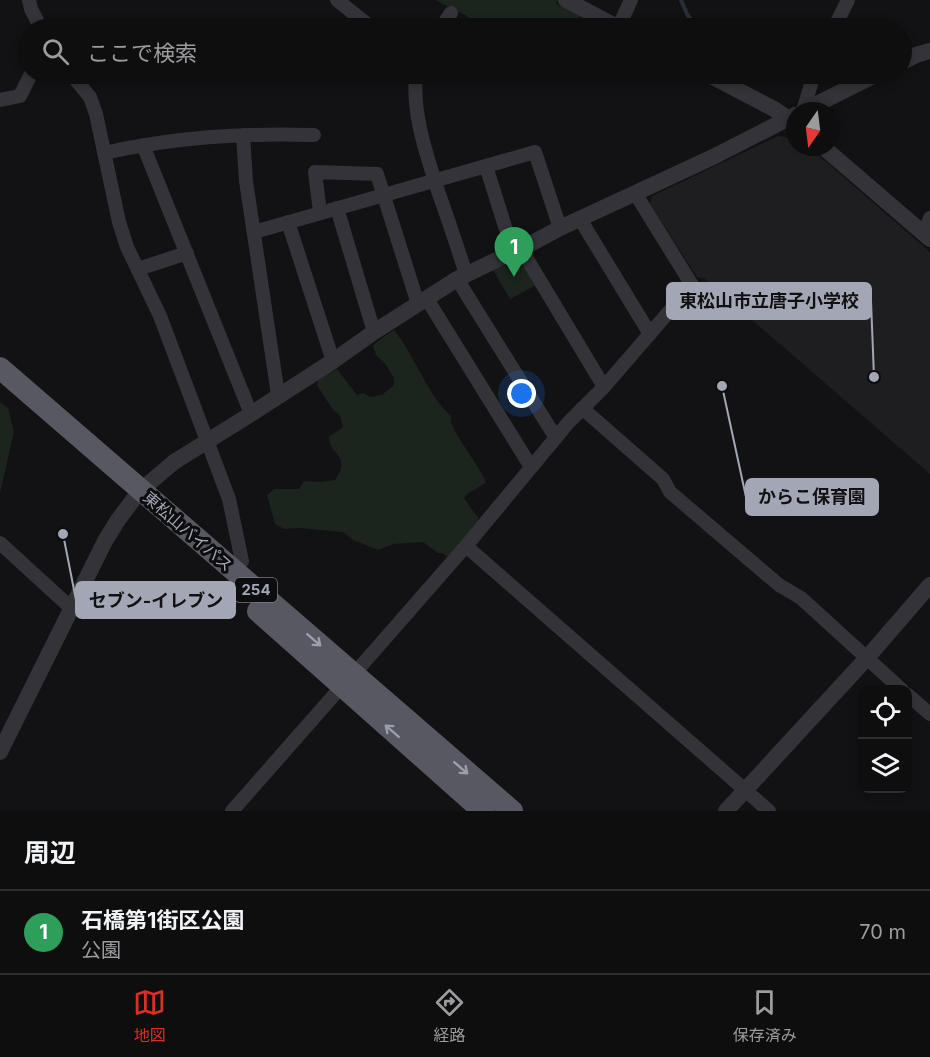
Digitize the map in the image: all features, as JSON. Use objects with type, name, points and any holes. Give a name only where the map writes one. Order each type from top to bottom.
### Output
[{"type":"highway","name":"東松山バイパス","points":[[0,368],[137,495],[348,680],[512,811]]},
{"type":"highway","name":"東松山バイパス","points":[[0,386],[233,570],[483,811]]},
{"type":"street","points":[[29,0],[36,18]]},
{"type":"street","points":[[337,0],[360,18]]},
{"type":"street","points":[[566,0],[599,18]]},
{"type":"street","points":[[623,18],[631,0]]},
{"type":"street","points":[[839,18],[848,0]]},
{"type":"street","points":[[448,18],[451,13]]},
{"type":"street","points":[[912,58],[930,51]]},
{"type":"street","points":[[0,100],[20,96],[26,84]]},
{"type":"street","points":[[80,84],[90,96],[96,114],[119,222],[127,246],[160,316],[229,499],[242,561],[233,570]]},
{"type":"street","points":[[415,84],[416,106],[427,156],[462,277],[556,438]]},
{"type":"street","points":[[728,84],[786,111]]},
{"type":"street","points":[[803,102],[810,84]]},
{"type":"street","points":[[824,102],[858,84]]},
{"type":"street","points":[[0,752],[118,519],[137,495],[174,462],[462,277],[786,121]]},
{"type":"street","points":[[243,135],[246,181],[278,395]]},
{"type":"street","points":[[104,153],[203,137],[314,135]]},
{"type":"street","points":[[143,145],[250,414]]},
{"type":"street","points":[[254,232],[535,152],[560,228]]},
{"type":"street","points":[[834,156],[928,231]]},
{"type":"street","points":[[486,166],[517,251],[604,387]]},
{"type":"street","points":[[320,213],[315,172],[377,174],[422,302],[531,467]]},
{"type":"street","points":[[232,811],[465,546],[582,408],[604,387],[692,285],[635,193]]},
{"type":"street","points":[[337,208],[374,332]]},
{"type":"street","points":[[580,219],[650,334]]},
{"type":"street","points":[[288,222],[333,361]]},
{"type":"street","points":[[138,268],[187,253]]},
{"type":"street","points":[[582,408],[663,479],[670,492],[779,585],[801,598],[896,685]]},
{"type":"street","points":[[0,543],[71,608]]},
{"type":"street","points":[[465,546],[769,811]]},
{"type":"street","points":[[726,811],[866,659],[930,585]]},
{"type":"street","points":[[912,698],[930,714]]},
{"type":"shaded area","points":[[435,0],[558,0],[556,4],[577,13],[581,18],[468,18]]},
{"type":"shaded area","points":[[778,136],[786,137],[786,156],[819,156],[930,252],[930,474],[705,279],[697,277],[650,204],[652,196]]},
{"type":"shaded area","points":[[519,258],[536,285],[510,299],[493,270]]},
{"type":"shaded area","points":[[394,330],[435,397],[451,416],[454,430],[486,483],[464,498],[478,517],[478,523],[451,556],[438,553],[423,542],[393,544],[378,550],[353,540],[343,532],[284,529],[275,524],[267,495],[274,489],[299,489],[304,481],[335,480],[340,472],[341,460],[330,444],[329,437],[343,427],[340,416],[331,407],[317,385],[318,378],[337,369],[357,395],[363,393],[370,397],[382,395],[394,385],[394,378],[376,355],[373,345]]},
{"type":"shaded area","points":[[0,402],[8,408],[14,432],[0,493]]},
{"type":"waterway","points":[[681,0],[690,18]]},
{"type":"place","name":"石橋第1街区公園","points":[[514,277]]},
{"type":"place","name":"東松山市立唐子小学校","points":[[874,377]]},
{"type":"place","name":"からこ保育園","points":[[722,386]]},
{"type":"place","name":"セブン-イレブン","points":[[63,534]]}]
